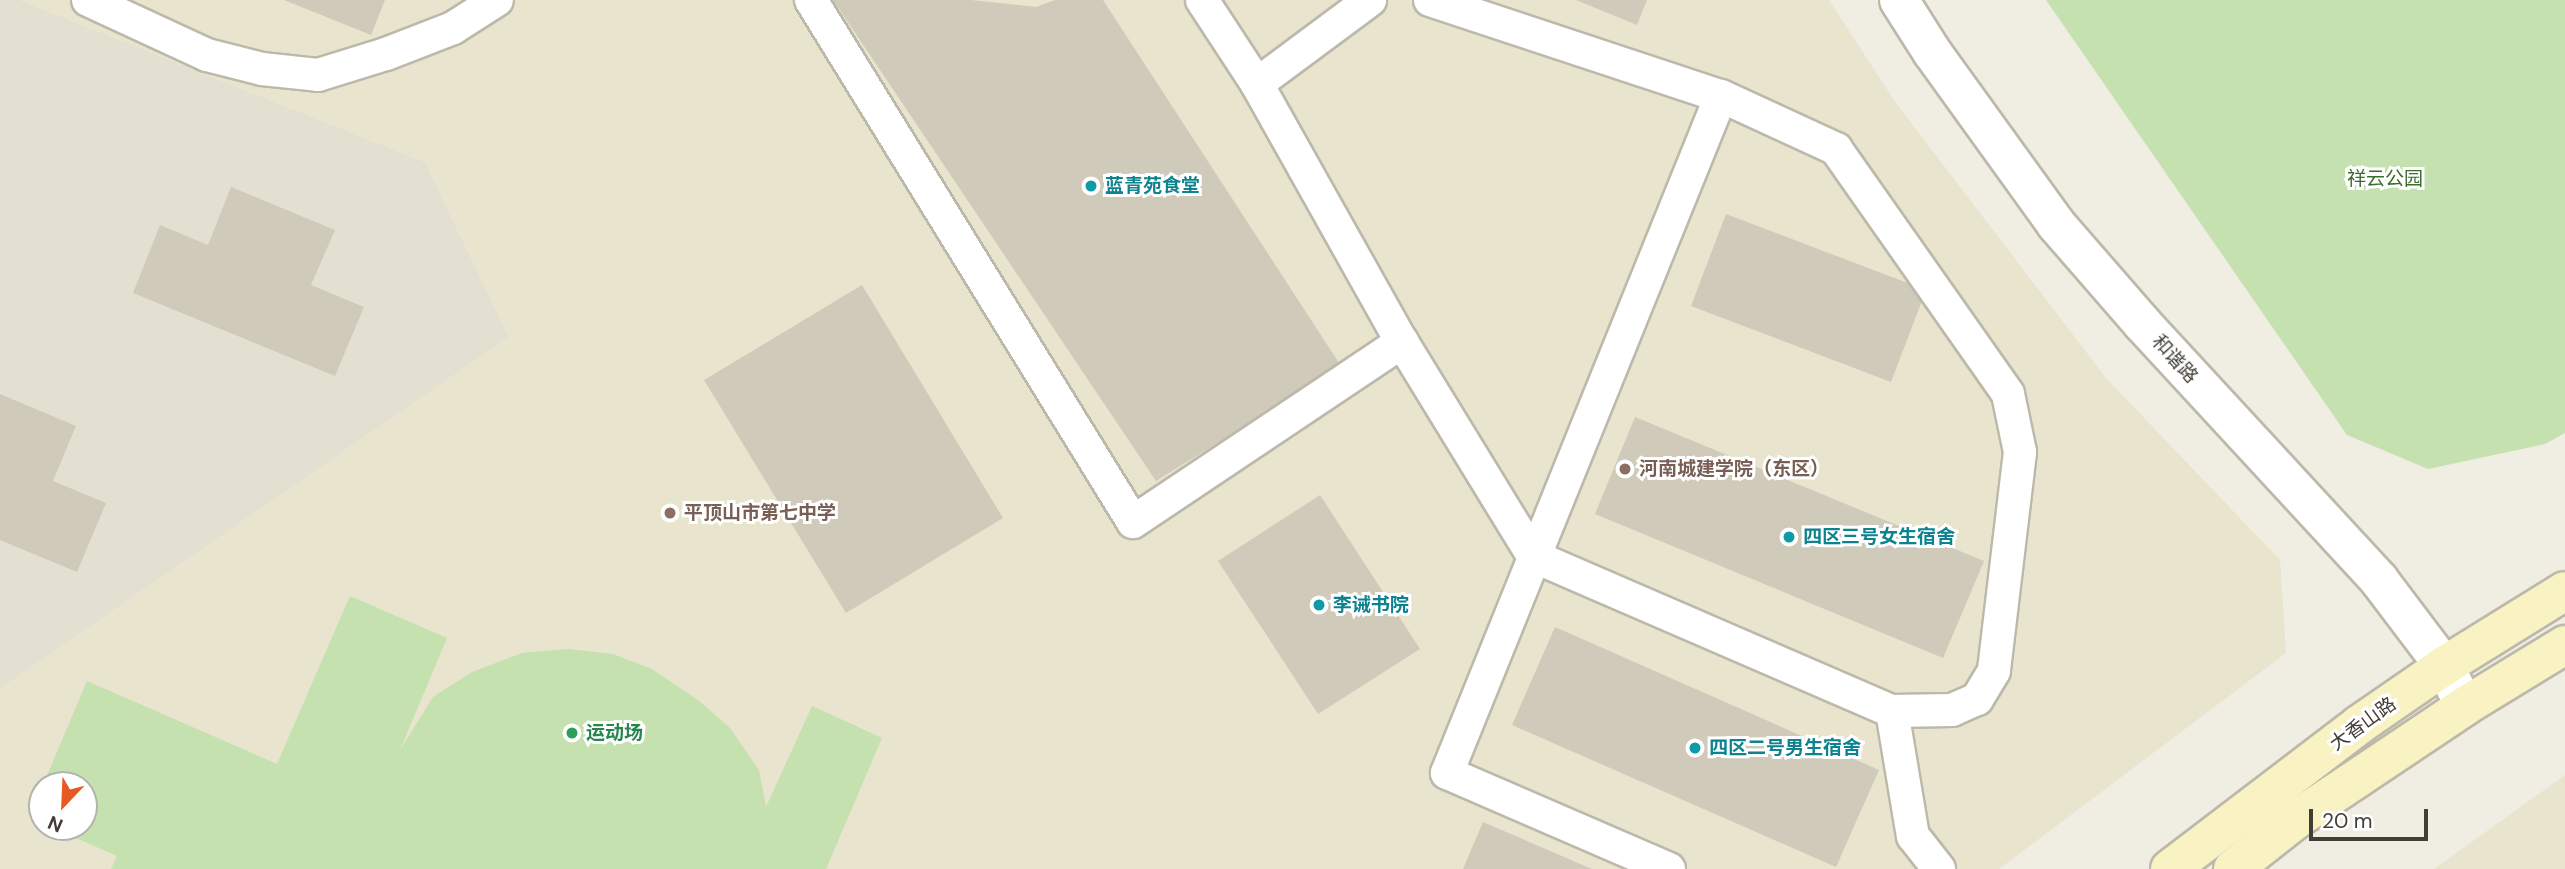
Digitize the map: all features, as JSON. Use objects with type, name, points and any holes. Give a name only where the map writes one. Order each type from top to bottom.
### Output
[{"type":"main road","name":"大香山路","points":[[2170,869],[2360,724],[2444,666],[2565,592]]},
{"type":"main road","points":[[2233,869],[2295,820],[2465,706],[2565,645]]},
{"type":"street","points":[[88,0],[207,55],[262,69],[318,75],[386,54],[453,28],[497,0]]},
{"type":"street","points":[[811,0],[1132,522],[1402,342]]},
{"type":"street","points":[[1202,0],[1257,84],[1402,342],[1532,556],[1892,712],[1952,709],[1977,699],[1994,671],[2020,452],[2008,394],[1836,149],[1721,96],[1430,0]]},
{"type":"street","points":[[1257,84],[1370,0]]},
{"type":"street","name":"和谐路","points":[[1899,0],[1932,52],[2056,223],[2142,323],[2379,580],[2444,666],[2465,706]]},
{"type":"street","points":[[1669,869],[1447,773],[1532,556],[1721,96]]},
{"type":"street","points":[[1892,712],[1913,836],[1939,869]]},
{"type":"shaded area","points":[[0,0],[20,0],[425,162],[509,337],[0,689]]},
{"type":"shaded area","name":"河南城建学院（东区）","points":[[20,0],[1829,0],[1896,103],[2106,378],[2280,560],[2286,653],[1999,869],[0,869],[0,689],[509,337],[425,162]]},
{"type":"shaded area","points":[[2565,775],[2565,869],[2434,869]]},
{"type":"green space","name":"祥云公园","points":[[2046,0],[2565,0],[2565,433],[2545,444],[2428,469],[2347,435]]},
{"type":"green space","name":"运动场","points":[[350,596],[447,638],[400,750],[433,697],[472,672],[522,653],[568,649],[613,654],[652,669],[698,700],[730,728],[759,770],[766,807],[812,706],[882,738],[826,869],[111,869],[117,856],[83,841],[98,841],[98,771],[49,771],[87,681],[277,764]]},
{"type":"building","points":[[284,0],[385,0],[371,35]]},
{"type":"building","name":"蓝青苑食堂","points":[[833,0],[971,0],[1036,7],[1055,0],[1103,0],[1341,366],[1156,481]]},
{"type":"building","points":[[1576,0],[1647,0],[1637,25]]},
{"type":"building","points":[[231,187],[335,230],[311,285],[364,307],[335,376],[133,293],[160,225],[208,245]]},
{"type":"building","points":[[1726,214],[1926,290],[1891,382],[1691,306]]},
{"type":"building","points":[[862,285],[1003,518],[846,613],[704,380]]},
{"type":"building","points":[[0,394],[76,426],[53,481],[106,503],[77,572],[0,540]]},
{"type":"building","name":"四区三号女生宿舍","points":[[1635,417],[1984,561],[1943,658],[1595,514]]},
{"type":"building","name":"李诫书院","points":[[1320,495],[1420,649],[1318,714],[1218,561]]},
{"type":"building","name":"四区二号男生宿舍","points":[[1555,627],[1879,770],[1836,867],[1512,725]]},
{"type":"building","points":[[1483,822],[1592,869],[1463,869]]},
{"type":"place","name":"蓝青苑食堂","points":[[1091,186]]},
{"type":"place","name":"河南城建学院（东区）","points":[[1625,469]]},
{"type":"place","name":"平顶山市第七中学","points":[[670,513]]},
{"type":"place","name":"四区三号女生宿舍","points":[[1789,537]]},
{"type":"place","name":"李诫书院","points":[[1319,605]]},
{"type":"place","name":"运动场","points":[[572,733]]},
{"type":"place","name":"四区二号男生宿舍","points":[[1695,748]]}]
